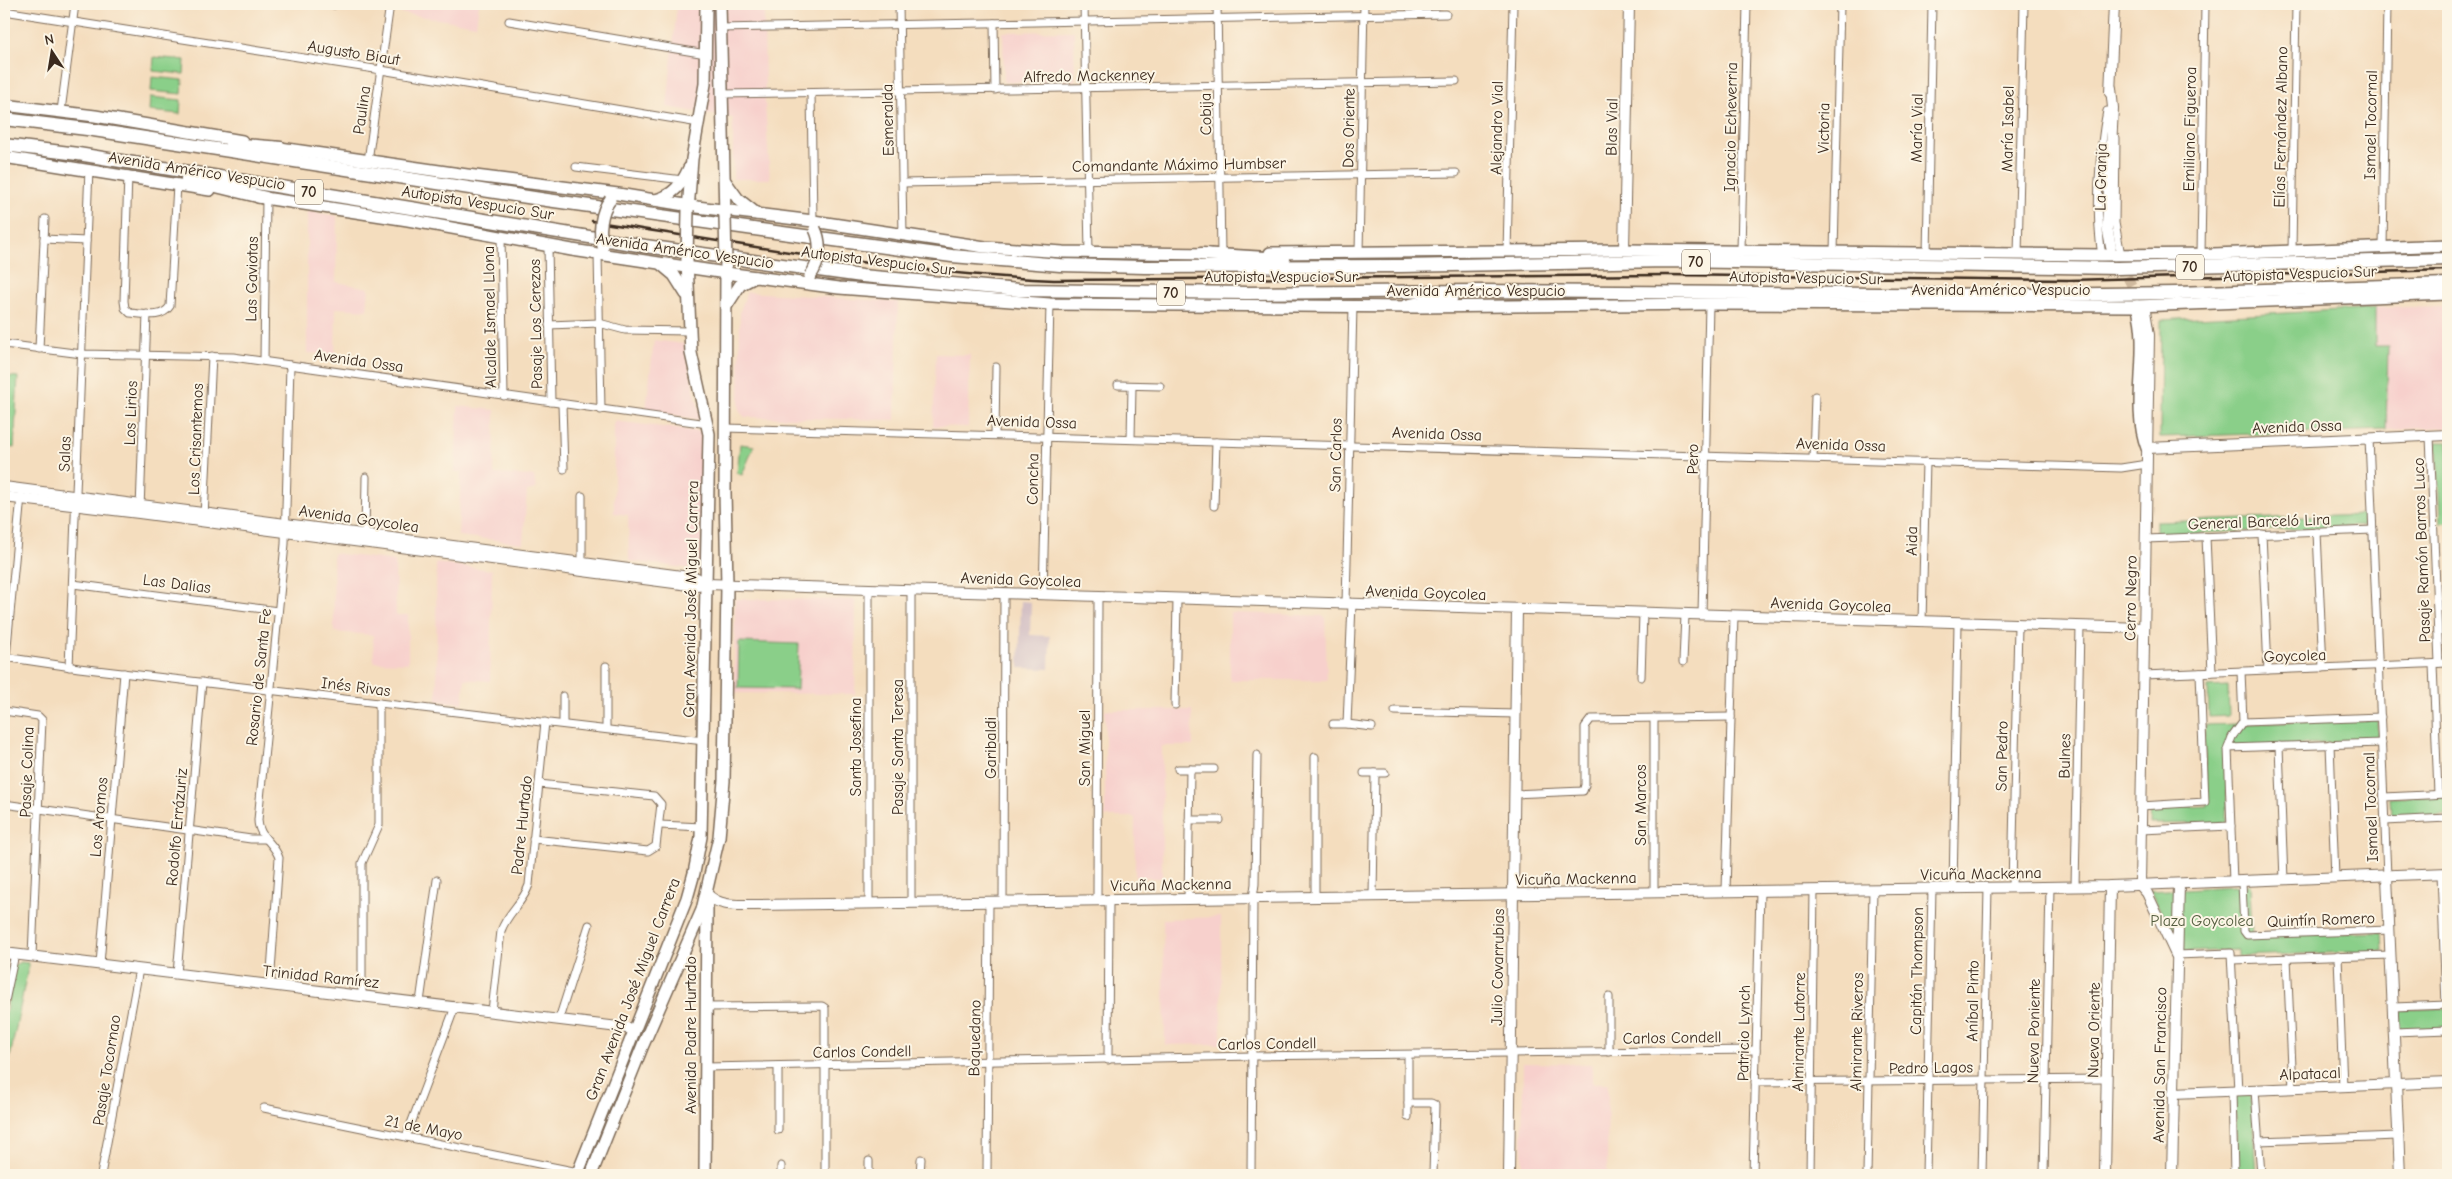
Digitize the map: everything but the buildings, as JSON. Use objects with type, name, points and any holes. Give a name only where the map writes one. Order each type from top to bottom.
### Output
[{"type":"highway","name":"Autopista Vespucio Sur","points":[[4,119],[87,129],[548,200],[962,257],[1103,266],[1401,266],[1667,261],[2128,268],[2448,258]]},
{"type":"highway","points":[[87,129],[281,148]]},
{"type":"highway","name":"Autopista Vespucio Sur","points":[[4,144],[78,154],[645,246],[921,282],[990,288],[1095,292],[1480,291],[2036,295],[2177,293],[2448,284]]},
{"type":"highway","points":[[78,154],[266,198]]},
{"type":"highway","points":[[1200,254],[1401,266]]},
{"type":"highway","points":[[1406,306],[1480,291]]},
{"type":"main road","name":"Gran Avenida José Miguel Carrera","points":[[578,1173],[685,903],[697,860],[702,827],[708,584],[708,424],[693,364],[689,331],[687,263],[688,208],[692,159],[705,84],[706,4]]},
{"type":"main road","name":"Gran Avenida José Miguel Carrera","points":[[591,1175],[642,1044],[698,920],[707,894],[720,837],[724,798],[727,585],[725,179],[720,4]]},
{"type":"main road","name":"Blas Vial","points":[[1624,250],[1629,4]]},
{"type":"main road","name":"La Granja","points":[[2109,154],[2112,135],[2111,88],[2114,4]]},
{"type":"main road","name":"La Granja","points":[[2111,88],[2107,111],[2109,154],[2107,227],[2111,247]]},
{"type":"main road","points":[[4,106],[61,111],[368,162],[614,197],[655,200],[688,208],[725,213],[759,214],[903,236],[1011,249],[1089,253],[1200,254],[1741,250],[1927,254],[2122,255],[2448,245]]},
{"type":"main road","name":"Avenida Américo Vespucio","points":[[4,157],[89,169],[548,246],[600,250],[610,256],[659,263],[687,263],[726,268],[755,276],[798,283],[953,298],[1050,304],[1353,306],[1709,304],[2141,308],[2448,294]]},
{"type":"main road","points":[[655,200],[672,193],[683,180],[692,159]]},
{"type":"main road","points":[[725,179],[738,199],[759,214]]},
{"type":"main road","points":[[600,250],[604,213],[614,197]]},
{"type":"main road","points":[[798,283],[810,276],[816,264],[819,247],[813,223]]},
{"type":"main road","points":[[659,263],[674,274],[687,296]]},
{"type":"main road","points":[[726,309],[738,288],[755,276]]},
{"type":"main road","points":[[2141,308],[2143,333],[2142,422],[2147,448]]},
{"type":"main road","name":"Avenida Ossa","points":[[2147,448],[2448,435]]},
{"type":"main road","name":"Cerro Negro","points":[[2140,885],[2147,448]]},
{"type":"main road","name":"Avenida Goycolea","points":[[4,487],[22,494],[140,508],[697,586],[708,584],[2144,628]]},
{"type":"main road","name":"Avenida Goycolea","points":[[4,497],[22,494]]},
{"type":"main road","name":"Avenida Goycolea","points":[[286,528],[365,534],[582,562],[697,578],[708,584]]},
{"type":"main road","name":"Julio Covarrubias","points":[[1509,1175],[1517,609]]},
{"type":"main road","points":[[697,860],[702,883],[707,894]]},
{"type":"main road","name":"Vicuña Mackenna","points":[[707,894],[715,901],[730,904],[1003,902],[2110,886],[2445,873]]},
{"type":"main road","name":"Ismael Tocornal","points":[[2388,876],[2400,1175]]},
{"type":"main road","name":"Avenida San Francisco","points":[[2172,1175],[2179,884]]},
{"type":"main road","name":"Avenida San Francisco","points":[[2140,885],[2148,896],[2176,955]]},
{"type":"main road","name":"Nueva Oriente","points":[[2105,1175],[2110,886]]},
{"type":"main road","name":"Avenida Padre Hurtado","points":[[705,1175],[707,894]]},
{"type":"main road","name":"Trinidad Ramírez","points":[[9,954],[635,1029]]},
{"type":"main road","points":[[635,1029],[642,1044]]},
{"type":"main road","name":"Alpatacal","points":[[2174,1093],[2448,1082]]},
{"type":"street","points":[[61,111],[75,4]]},
{"type":"street","name":"Paulina","points":[[368,162],[390,4]]},
{"type":"street","name":"Esmeralda","points":[[899,4],[903,236]]},
{"type":"street","points":[[1084,4],[1089,253]]},
{"type":"street","name":"Cobija","points":[[1217,4],[1221,254]]},
{"type":"street","name":"Dos Oriente","points":[[1359,252],[1364,4]]},
{"type":"street","name":"Alejandro Vial","points":[[1507,252],[1513,4]]},
{"type":"street","name":"Ignacio Echeverria","points":[[1741,250],[1747,4]]},
{"type":"street","name":"Victoria","points":[[1834,252],[1840,4]]},
{"type":"street","name":"María Vial","points":[[1927,254],[1932,4]]},
{"type":"street","name":"María Isabel","points":[[2018,255],[2024,4]]},
{"type":"street","name":"Emiliano Figueroa","points":[[2200,254],[2205,4]]},
{"type":"street","name":"Elías Fernández Albano","points":[[2292,251],[2296,4]]},
{"type":"street","name":"Ismael Tocornal","points":[[2383,248],[2387,4]]},
{"type":"street","name":"Augusto Biaut","points":[[4,11],[381,70],[699,123]]},
{"type":"street","points":[[720,28],[1446,14]]},
{"type":"street","points":[[509,21],[706,54]]},
{"type":"street","points":[[994,23],[995,90]]},
{"type":"street","name":"Alfredo Mackenney","points":[[723,94],[1456,81]]},
{"type":"street","points":[[810,93],[813,223]]},
{"type":"street","name":"La Granja","points":[[2112,100],[2116,118],[2115,231],[2122,255]]},
{"type":"street","name":"La Granja","points":[[2102,255],[2098,224],[2102,146],[2107,111]]},
{"type":"street","points":[[576,166],[683,180]]},
{"type":"street","name":"Salas","points":[[69,667],[89,169]]},
{"type":"street","name":"Comandante Máximo Humbser","points":[[902,183],[1456,173]]},
{"type":"street","points":[[128,176],[124,304],[130,313],[164,313],[170,306],[177,185]]},
{"type":"street","name":"Las Gaviotas","points":[[264,361],[266,198]]},
{"type":"street","points":[[39,349],[45,219]]},
{"type":"street","name":"Alcalde Ismael Llona","points":[[501,237],[504,396]]},
{"type":"street","points":[[44,239],[86,241]]},
{"type":"street","name":"Pasaje Los Cerezos","points":[[548,246],[551,402]]},
{"type":"street","points":[[600,250],[601,410]]},
{"type":"street","name":"Concha","points":[[1043,595],[1050,304]]},
{"type":"street","name":"Pero","points":[[1702,615],[1709,304]]},
{"type":"street","name":"San Carlos","points":[[1347,724],[1353,306]]},
{"type":"street","name":"Los Lirios","points":[[140,508],[147,314]]},
{"type":"street","points":[[549,325],[599,323],[625,330],[689,331]]},
{"type":"street","name":"Avenida Ossa","points":[[4,344],[82,354],[212,356],[264,361],[708,424]]},
{"type":"street","name":"Los Crisantemos","points":[[204,517],[212,356]]},
{"type":"street","name":"Rosario de Santa Fe","points":[[270,985],[279,862],[274,848],[260,832],[258,820],[286,528],[290,365]]},
{"type":"street","points":[[995,435],[996,367]]},
{"type":"street","points":[[1118,385],[1160,386]]},
{"type":"street","points":[[1131,439],[1132,386]]},
{"type":"street","points":[[1813,458],[1814,396]]},
{"type":"street","points":[[562,404],[564,469]]},
{"type":"street","name":"Avenida Ossa","points":[[725,428],[2121,468],[2147,464]]},
{"type":"street","name":"Pasaje Ramón Barros Luco","points":[[2430,436],[2438,794]]},
{"type":"street","name":"Ismael Tocornal","points":[[2369,438],[2388,876]]},
{"type":"street","points":[[1214,506],[1216,442]]},
{"type":"street","name":"Aida","points":[[1922,622],[1926,462]]},
{"type":"street","points":[[365,534],[366,477]]},
{"type":"street","points":[[5,657],[22,494]]},
{"type":"street","points":[[582,496],[582,562]]},
{"type":"street","name":"General Barceló Lira","points":[[2146,539],[2373,530]]},
{"type":"street","points":[[2317,532],[2323,668]]},
{"type":"street","points":[[2262,534],[2268,670]]},
{"type":"street","points":[[2206,536],[2212,672]]},
{"type":"street","name":"Las Dalias","points":[[72,584],[278,611]]},
{"type":"street","name":"Santa Josefina","points":[[869,590],[869,903]]},
{"type":"street","name":"Pasaje Santa Teresa","points":[[911,591],[911,903]]},
{"type":"street","name":"Garibaldi","points":[[1003,902],[1004,594]]},
{"type":"street","name":"San Miguel","points":[[1096,900],[1098,597]]},
{"type":"street","points":[[1175,705],[1177,599]]},
{"type":"street","points":[[1641,677],[1643,613]]},
{"type":"street","points":[[1683,662],[1685,615]]},
{"type":"street","points":[[1726,891],[1734,616]]},
{"type":"street","points":[[1953,888],[1958,623]]},
{"type":"street","name":"San Pedro","points":[[2012,887],[2018,625]]},
{"type":"street","name":"Bulnes","points":[[2075,886],[2080,626]]},
{"type":"street","name":"Inés Rivas","points":[[5,657],[69,667],[704,741]]},
{"type":"street","name":"Goycolea","points":[[2143,675],[2448,663]]},
{"type":"street","points":[[606,666],[606,729]]},
{"type":"street","points":[[2238,882],[2231,826],[2228,748],[2232,737],[2243,722],[2241,671]]},
{"type":"street","name":"Los Aromos","points":[[100,964],[124,673]]},
{"type":"street","points":[[2141,806],[2205,802],[2200,673]]},
{"type":"street","name":"Rodolfo Errázuriz","points":[[177,974],[202,682]]},
{"type":"street","points":[[563,696],[563,724]]},
{"type":"street","points":[[362,995],[362,863],[365,852],[376,835],[379,825],[380,703]]},
{"type":"street","name":"Pasaje Colina","points":[[4,711],[38,716],[42,720],[32,956]]},
{"type":"street","points":[[1395,711],[1516,714]]},
{"type":"street","points":[[1515,794],[1583,791],[1585,785],[1585,727],[1587,721],[1593,719],[1731,717]]},
{"type":"street","points":[[2243,722],[2381,717]]},
{"type":"street","name":"San Marcos","points":[[1654,718],[1654,892]]},
{"type":"street","name":"Padre Hurtado","points":[[492,1011],[501,931],[506,920],[528,889],[545,722]]},
{"type":"street","points":[[1333,724],[1372,727]]},
{"type":"street","points":[[2228,748],[2382,742]]},
{"type":"street","points":[[2330,744],[2336,878]]},
{"type":"street","points":[[2279,746],[2284,880]]},
{"type":"street","points":[[1251,1175],[1253,898],[1255,887],[1257,755]]},
{"type":"street","points":[[1315,757],[1315,897]]},
{"type":"street","points":[[1178,769],[1214,769]]},
{"type":"street","points":[[1188,899],[1190,769]]},
{"type":"street","points":[[1364,773],[1385,773]]},
{"type":"street","points":[[1373,896],[1375,773]]},
{"type":"street","points":[[533,839],[648,852],[656,846],[660,824],[661,804],[654,796],[539,784]]},
{"type":"street","points":[[2384,797],[2448,794]]},
{"type":"street","points":[[4,804],[251,839],[265,839]]},
{"type":"street","points":[[2385,820],[2448,818]]},
{"type":"street","points":[[1189,820],[1220,820]]},
{"type":"street","points":[[660,824],[702,827]]},
{"type":"street","points":[[2141,830],[2231,826]]},
{"type":"street","points":[[2393,1007],[2447,1005],[2445,873]]},
{"type":"street","points":[[420,1002],[437,880]]},
{"type":"street","name":"Quintín Romero","points":[[2238,882],[2244,931],[2247,935],[2390,930]]},
{"type":"street","name":"Nueva Poniente","points":[[2044,1175],[2050,887]]},
{"type":"street","name":"Capitán Thompson","points":[[1926,1175],[1932,888]]},
{"type":"street","name":"Aníbal Pinto","points":[[1982,1175],[1988,888]]},
{"type":"street","name":"Almirante Riveros","points":[[1867,1175],[1873,889]]},
{"type":"street","name":"Almirante Latorre","points":[[1810,1175],[1814,890]]},
{"type":"street","name":"Patricio Lynch","points":[[1753,1175],[1760,891]]},
{"type":"street","points":[[1108,1060],[1109,900]]},
{"type":"street","name":"Baquedano","points":[[987,1175],[989,902]]},
{"type":"street","points":[[559,1019],[589,925]]},
{"type":"street","points":[[4,1006],[9,954]]},
{"type":"street","points":[[2176,955],[2288,958],[2391,954]]},
{"type":"street","points":[[2338,956],[2343,1086]]},
{"type":"street","points":[[2232,957],[2235,1091],[2234,1175]]},
{"type":"street","points":[[2288,958],[2293,1089]]},
{"type":"street","name":"Pasaje Tocornao","points":[[101,1175],[138,969]]},
{"type":"street","points":[[1609,997],[1609,1052]]},
{"type":"street","points":[[406,1137],[455,1007]]},
{"type":"street","points":[[706,1008],[824,1007],[826,1010],[825,1175]]},
{"type":"street","points":[[2394,1032],[2448,1030]]},
{"type":"street","name":"Carlos Condell","points":[[706,1067],[1253,1056],[1756,1050]]},
{"type":"street","points":[[1408,1055],[1408,1117]]},
{"type":"street","points":[[778,1066],[778,1130]]},
{"type":"street","name":"Pedro Lagos","points":[[1756,1082],[2107,1079]]},
{"type":"street","points":[[2255,1090],[2261,1175]]},
{"type":"street","points":[[1408,1103],[1432,1103],[1435,1105],[1433,1175]]},
{"type":"street","name":"21 de Mayo","points":[[264,1108],[578,1173]]},
{"type":"street","points":[[2258,1141],[2398,1136]]},
{"type":"street","points":[[920,1159],[920,1175]]},
{"type":"street","points":[[869,1161],[869,1175]]},
{"type":"street","points":[[781,1166],[781,1175]]},
{"type":"shaded area","points":[[402,4],[479,4],[476,25],[400,13]]},
{"type":"shaded area","points":[[677,4],[764,4],[765,102],[770,179],[733,179],[733,118],[667,107]]},
{"type":"shaded area","points":[[1074,31],[1075,81],[1004,82],[1003,32]]},
{"type":"shaded area","points":[[307,211],[337,216],[336,282],[369,288],[367,310],[336,308],[335,355],[307,353]]},
{"type":"shaded area","points":[[747,292],[898,302],[895,420],[745,417],[739,411],[740,311]]},
{"type":"shaded area","points":[[2448,306],[2448,427],[2386,430],[2388,347],[2375,346],[2375,308]]},
{"type":"shaded area","points":[[654,340],[684,344],[701,420],[646,410]]},
{"type":"shaded area","points":[[936,354],[970,355],[968,427],[933,426]]},
{"type":"shaded area","points":[[458,406],[495,410],[494,474],[534,476],[536,489],[527,491],[523,543],[458,536],[461,472],[455,472]]},
{"type":"shaded area","points":[[614,421],[702,432],[702,570],[629,561],[628,515],[614,513]]},
{"type":"shaded area","points":[[333,553],[395,561],[396,615],[408,615],[408,663],[374,662],[373,635],[334,632]]},
{"type":"shaded area","points":[[436,563],[492,570],[490,681],[465,679],[463,703],[437,701]]},
{"type":"shaded area","points":[[735,599],[856,600],[855,694],[734,693]]},
{"type":"shaded area","points":[[1021,601],[1031,602],[1030,635],[1050,636],[1049,669],[1019,668]]},
{"type":"shaded area","points":[[1230,613],[1325,616],[1327,680],[1230,680]]},
{"type":"shaded area","points":[[1105,710],[1192,710],[1193,746],[1162,746],[1162,878],[1135,878],[1135,817],[1105,817]]},
{"type":"shaded area","points":[[1221,917],[1221,1044],[1165,1045],[1163,919]]},
{"type":"shaded area","points":[[1523,1063],[1592,1064],[1592,1083],[1608,1083],[1607,1175],[1522,1175]]},
{"type":"green space","points":[[154,57],[185,60],[184,74],[153,71]]},
{"type":"green space","points":[[152,77],[183,80],[182,94],[151,91]]},
{"type":"green space","points":[[150,97],[181,100],[180,114],[149,111]]},
{"type":"green space","points":[[2375,308],[2375,346],[2388,346],[2386,430],[2160,437],[2161,320]]},
{"type":"green space","points":[[4,376],[18,377],[14,448],[4,446]]},
{"type":"green space","points":[[2437,442],[2448,442],[2448,522],[2440,523]]},
{"type":"green space","points":[[740,444],[754,446],[742,475],[737,473]]},
{"type":"green space","points":[[2364,515],[2364,526],[2156,535],[2156,522]]},
{"type":"green space","points":[[739,642],[799,644],[797,689],[738,688]]},
{"type":"green space","points":[[2228,686],[2229,716],[2209,717],[2208,687]]},
{"type":"green space","points":[[2377,720],[2378,741],[2228,747],[2226,823],[2150,824],[2151,809],[2207,806],[2204,725]]},
{"type":"green space","points":[[2448,796],[2448,815],[2391,817],[2390,798]]},
{"type":"green space","name":"Plaza Goycolea","points":[[2250,885],[2252,936],[2382,932],[2383,951],[2238,956],[2238,950],[2183,952],[2150,891]]},
{"type":"green space","points":[[20,962],[29,963],[4,1087],[4,1022],[15,965]]},
{"type":"green space","points":[[2448,1008],[2448,1029],[2400,1031],[2400,1010]]},
{"type":"green space","points":[[2235,1095],[2251,1095],[2256,1175],[2238,1175]]},
{"type":"tunnel","points":[[2120,263],[2145,311]]},
{"type":"railway","points":[[592,221],[880,265],[1054,280],[1666,275],[2069,280],[2448,270]]}]
